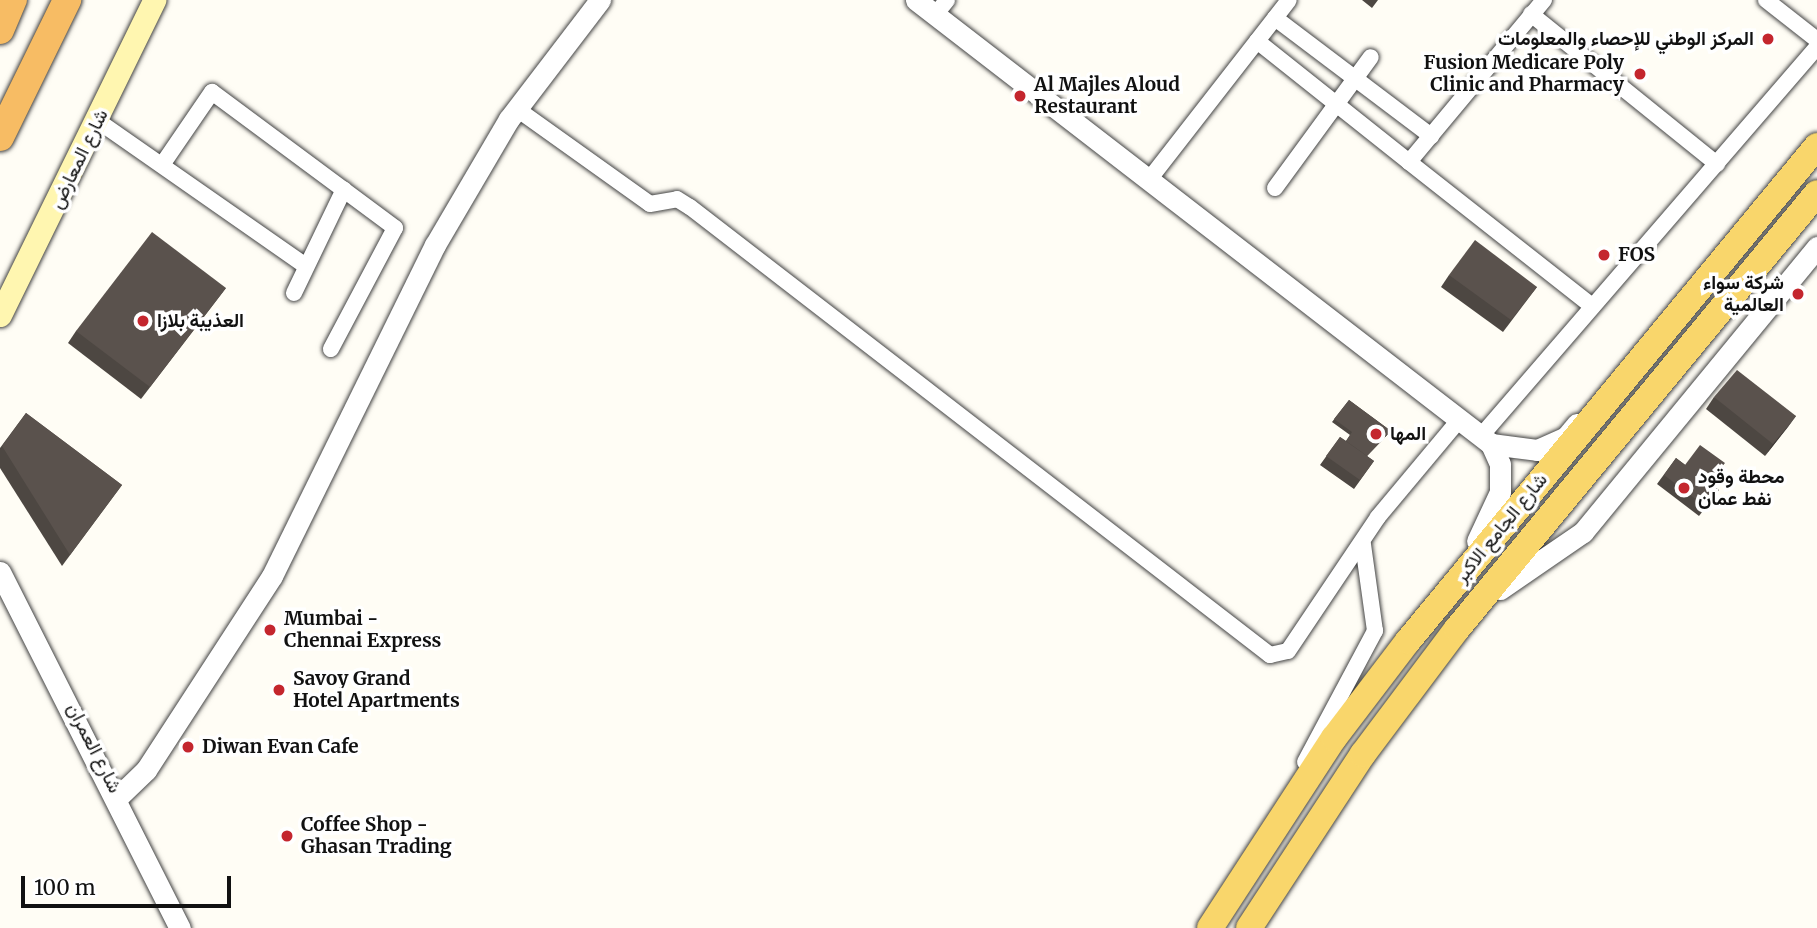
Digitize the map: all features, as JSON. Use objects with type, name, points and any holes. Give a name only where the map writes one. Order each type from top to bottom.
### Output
[{"type":"highway","points":[[0,30],[13,0]]},
{"type":"highway","points":[[0,137],[67,0]]},
{"type":"main road","name":"شارع المعارض","points":[[0,315],[98,121],[154,0]]},
{"type":"main road","name":"شارع الجامع الاكبر","points":[[1210,928],[1271,831],[1420,627],[1817,146]]},
{"type":"main road","name":"شارع الجامع الاكبر","points":[[1249,928],[1363,754],[1457,629],[1817,193]]},
{"type":"street","points":[[118,797],[146,770],[272,576],[435,245],[517,108],[600,0]]},
{"type":"street","points":[[916,0],[941,7],[1148,181],[1485,440],[1500,464],[1491,522],[1420,627]]},
{"type":"street","points":[[1148,181],[1289,0]]},
{"type":"street","points":[[1409,162],[1544,0]]},
{"type":"street","points":[[1766,0],[1817,40]]},
{"type":"street","points":[[1531,15],[1717,164]]},
{"type":"street","points":[[1275,18],[1431,136]]},
{"type":"street","points":[[1257,41],[1338,102],[1409,162],[1592,306]]},
{"type":"street","points":[[1485,440],[1592,306],[1817,47]]},
{"type":"street","points":[[1275,188],[1371,57]]},
{"type":"street","points":[[164,162],[212,92],[395,228],[331,349]]},
{"type":"street","points":[[517,108],[650,204],[677,200],[690,207],[1259,650],[1279,656],[1288,651],[1363,544],[1460,419]]},
{"type":"street","points":[[98,121],[164,162],[306,266]]},
{"type":"street","points":[[294,293],[344,189]]},
{"type":"street","points":[[1457,629],[1513,577],[1583,532],[1817,247]]},
{"type":"street","points":[[1791,278],[1817,270]]},
{"type":"street","points":[[1485,440],[1537,450],[1566,437],[1624,377]]},
{"type":"street","points":[[1271,831],[1375,631],[1363,544]]},
{"type":"street","name":"شارع العمران","points":[[0,572],[118,797],[180,928]]},
{"type":"building","name":"العذيبة بلازا","points":[[152,232],[226,288],[150,387],[76,331]]},
{"type":"building","points":[[1475,240],[1537,287],[1511,320],[1449,275]]},
{"type":"building","points":[[1737,370],[1796,416],[1773,444],[1714,397]]},
{"type":"building","points":[[1349,400],[1391,431],[1367,456],[1346,441],[1352,432],[1334,419]]},
{"type":"building","points":[[26,413],[122,485],[70,555],[2,446]]},
{"type":"building","points":[[1340,437],[1374,461],[1360,480],[1326,456]]},
{"type":"building","name":"محطة وقود نفط عمان","points":[[1700,445],[1725,463],[1709,483],[1719,490],[1706,507],[1664,475],[1676,458],[1685,465]]},
{"type":"place","name":"المركز الوطني للإحصاء والمعلومات","points":[[1768,39]]},
{"type":"place","name":"Fusion Medicare Poly Clinic and Pharmacy","points":[[1640,74]]},
{"type":"place","name":"Al Majles Aloud Restaurant","points":[[1020,96]]},
{"type":"place","name":"FOS","points":[[1604,255]]},
{"type":"place","name":"شركة سواء العالمية","points":[[1798,294]]},
{"type":"place","name":"العذيبة بلازا","points":[[143,321]]},
{"type":"place","name":"المه‍ا","points":[[1376,434]]},
{"type":"place","name":"محطة وقود نفط عمان","points":[[1684,488]]},
{"type":"place","name":"Mumbai - Chennai Express","points":[[270,630]]},
{"type":"place","name":"Savoy Grand Hotel Apartments","points":[[279,690]]},
{"type":"place","name":"Diwan Evan Cafe","points":[[188,747]]},
{"type":"place","name":"Coffee Shop - Ghasan Trading","points":[[287,836]]}]
